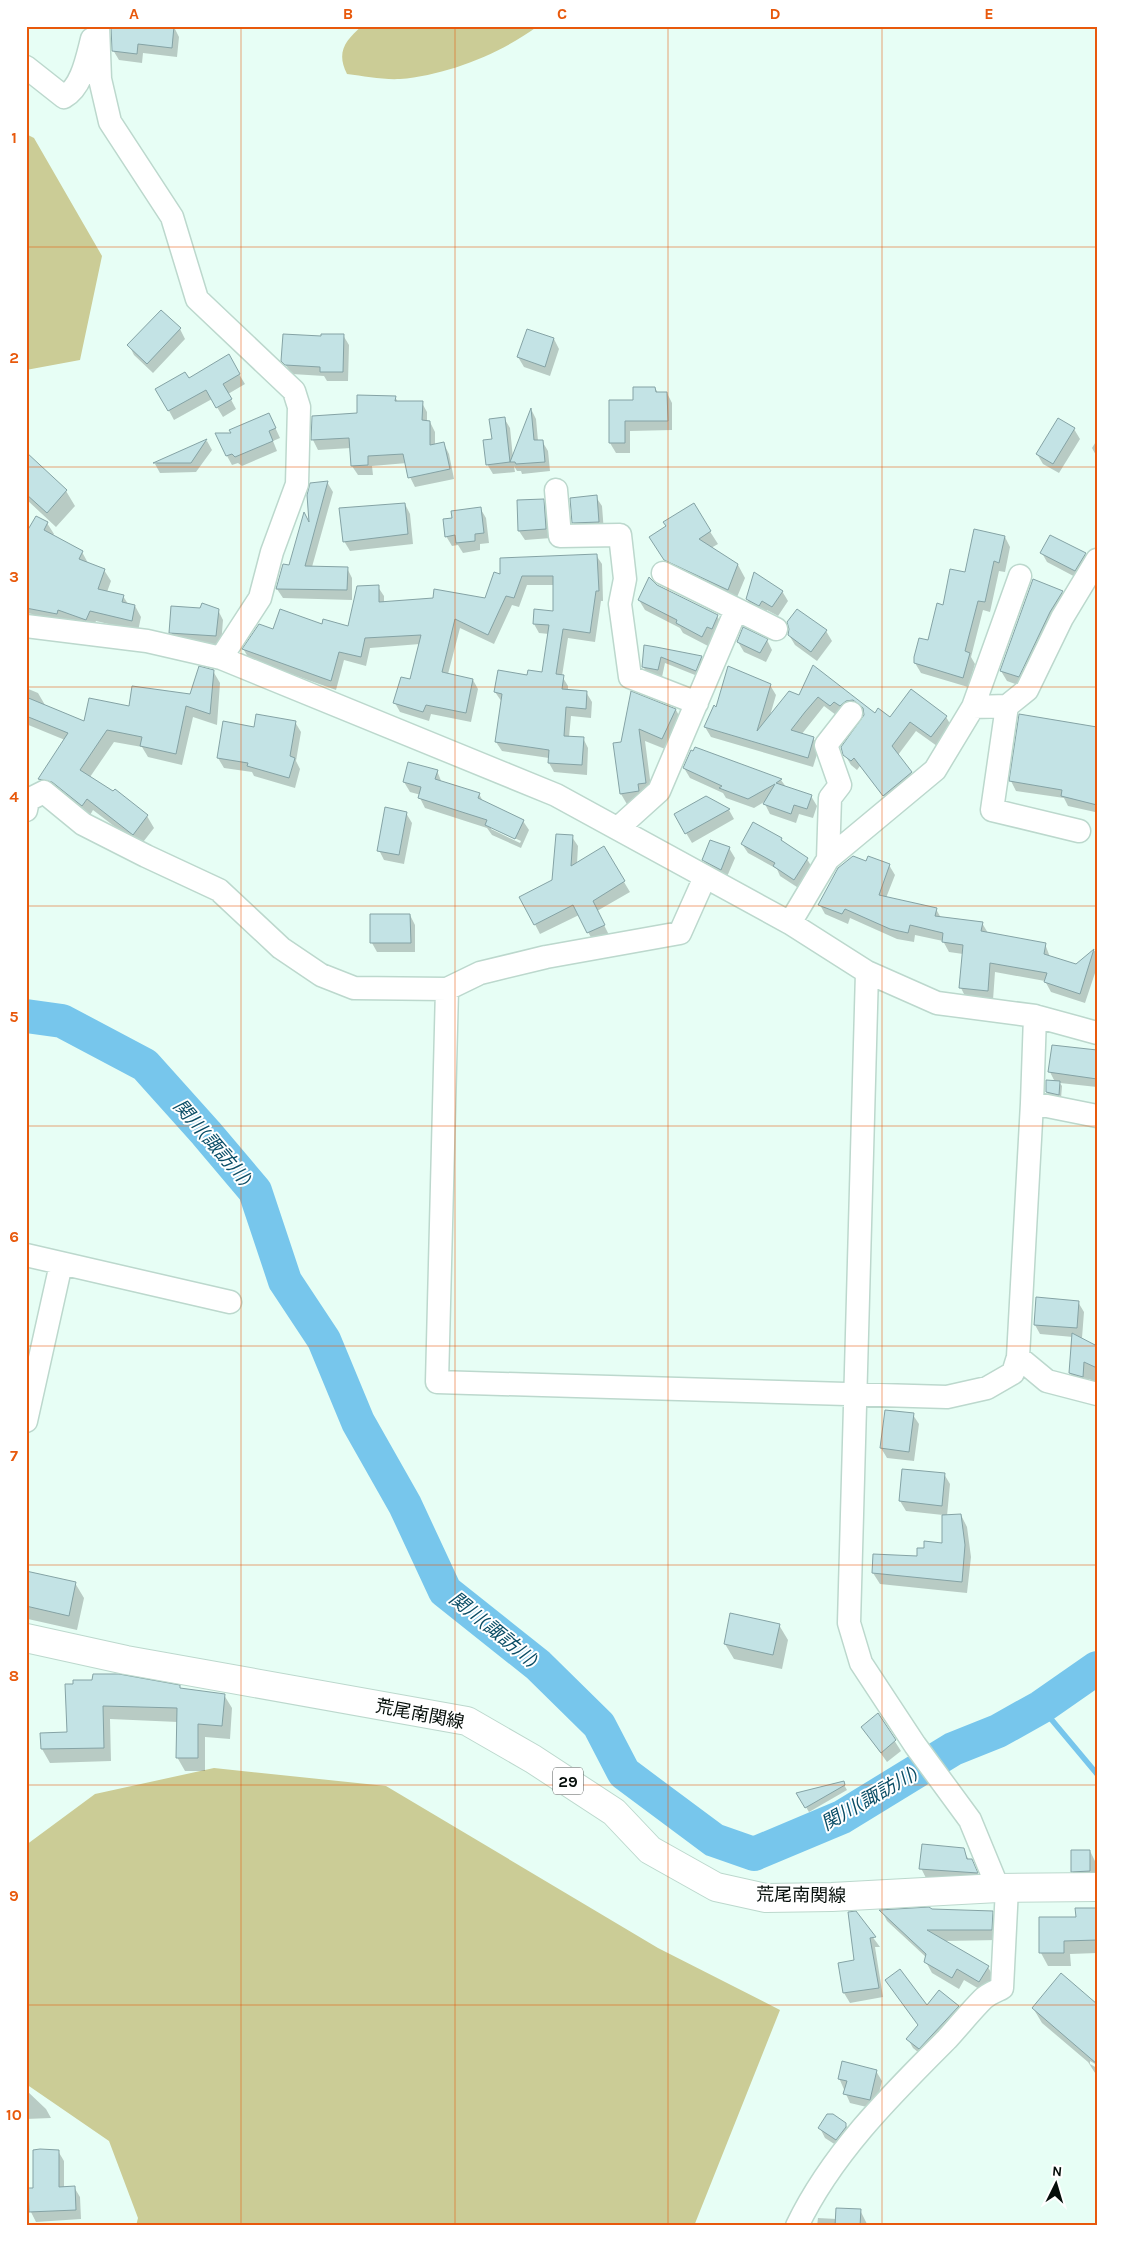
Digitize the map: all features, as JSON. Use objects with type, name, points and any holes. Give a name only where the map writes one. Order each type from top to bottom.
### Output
[{"type":"main road","name":"荒尾南関線","points":[[26,1638],[126,1660],[467,1721],[501,1739],[614,1812],[650,1850],[716,1888],[766,1898],[1002,1888],[1097,1887]]},
{"type":"street","points":[[26,67],[64,97],[72,92],[83,70],[97,26]]},
{"type":"street","points":[[97,26],[100,79],[110,122],[172,217],[197,299],[294,391],[299,407],[297,484],[272,552],[260,598],[221,658]]},
{"type":"street","points":[[556,490],[560,536],[620,535],[625,579],[620,604],[630,677],[697,703]]},
{"type":"street","points":[[973,706],[1007,706],[1027,690],[1062,618],[1097,560]]},
{"type":"street","points":[[662,573],[776,629]]},
{"type":"street","points":[[790,923],[828,858],[935,770],[973,706],[1020,576]]},
{"type":"street","points":[[618,828],[659,791],[736,610]]},
{"type":"street","points":[[26,626],[146,641],[221,658],[556,795],[790,923],[867,972],[937,1003],[1034,1016],[1097,1033]]},
{"type":"street","points":[[1007,706],[992,810],[1079,831]]},
{"type":"street","points":[[828,858],[830,798],[840,785],[826,744],[851,713]]},
{"type":"street","points":[[26,810],[28,800],[44,792],[83,824],[219,890],[281,948],[321,975],[354,988],[447,989],[480,973],[546,957],[680,933],[705,877]]},
{"type":"street","points":[[797,2226],[808,2203],[845,2150],[892,2093],[962,2024],[984,1998],[1002,1988],[1002,1888],[970,1820],[915,1745],[861,1663],[849,1623],[867,972]]},
{"type":"street","points":[[447,989],[437,1382],[947,1397],[987,1388],[1013,1373],[1018,1357],[1032,1103],[1034,1016]]},
{"type":"street","points":[[1032,1103],[1097,1116]]},
{"type":"street","points":[[26,1255],[230,1302]]},
{"type":"street","points":[[26,1421],[61,1264]]},
{"type":"street","points":[[1018,1357],[1047,1381],[1097,1394]]},
{"type":"green space","points":[[362,26],[538,26],[507,46],[472,62],[418,77],[394,79],[347,74],[342,53],[347,42]]},
{"type":"green space","points":[[26,134],[34,138],[102,256],[80,360],[26,370]]},
{"type":"green space","points":[[214,1768],[386,1786],[658,1948],[780,2010],[694,2226],[136,2226],[138,2218],[109,2141],[26,2084],[26,1845],[95,1794]]},
{"type":"building","points":[[111,26],[174,26],[172,48],[138,44],[137,54],[112,51]]},
{"type":"building","points":[[161,310],[181,328],[147,364],[127,345]]},
{"type":"building","points":[[527,329],[554,338],[545,367],[517,357]]},
{"type":"building","points":[[283,334],[321,336],[321,334],[344,334],[343,372],[320,372],[320,367],[285,365],[281,361]]},
{"type":"building","points":[[229,354],[240,374],[223,384],[232,399],[216,408],[206,390],[168,411],[155,389],[185,372],[189,378]]},
{"type":"building","points":[[633,387],[655,387],[656,392],[667,392],[668,421],[625,421],[625,443],[609,443],[609,400],[633,400]]},
{"type":"building","points":[[357,395],[396,396],[395,401],[423,401],[422,420],[430,421],[430,445],[444,442],[450,469],[408,478],[403,454],[368,456],[368,465],[351,466],[349,438],[311,440],[312,416],[357,413]]},
{"type":"building","points":[[531,408],[534,440],[543,440],[545,462],[516,464],[515,462],[510,462]]},
{"type":"building","points":[[269,413],[276,428],[269,431],[273,441],[235,457],[232,454],[226,456],[215,433],[231,433],[229,430]]},
{"type":"building","points":[[505,417],[510,462],[486,465],[483,440],[492,439],[489,419]]},
{"type":"building","points":[[1058,418],[1075,428],[1053,464],[1036,454]]},
{"type":"building","points":[[207,439],[191,463],[153,463]]},
{"type":"building","points":[[26,452],[67,490],[47,513],[26,494]]},
{"type":"building","points":[[328,481],[305,566],[348,567],[347,590],[276,589],[283,564],[289,565],[304,512],[309,522],[307,495],[310,483]]},
{"type":"building","points":[[597,495],[599,522],[572,523],[570,498]]},
{"type":"building","points":[[544,499],[546,529],[518,531],[517,500]]},
{"type":"building","points":[[405,503],[408,534],[343,542],[339,508]]},
{"type":"building","points":[[694,503],[711,531],[699,539],[738,564],[728,590],[664,560],[649,537],[666,526],[663,522]]},
{"type":"building","points":[[481,507],[484,533],[475,534],[475,541],[456,543],[455,535],[445,537],[443,519],[452,518],[451,511]]},
{"type":"building","points":[[36,516],[48,522],[44,530],[83,551],[79,559],[105,569],[98,589],[124,595],[122,602],[135,605],[132,621],[90,611],[86,620],[58,610],[57,614],[26,608],[26,533]]},
{"type":"building","points":[[974,529],[1005,536],[999,563],[994,561],[985,602],[978,601],[965,651],[970,653],[963,678],[914,663],[914,657],[919,638],[928,640],[937,603],[943,605],[950,569],[965,572]]},
{"type":"building","points":[[1050,535],[1086,553],[1075,571],[1040,553]]},
{"type":"building","points":[[597,554],[599,591],[596,591],[590,633],[563,629],[556,674],[564,675],[562,689],[587,691],[586,709],[566,707],[564,736],[584,737],[582,765],[548,763],[549,750],[495,742],[502,694],[494,692],[498,670],[527,675],[528,670],[542,672],[549,625],[533,624],[534,609],[553,611],[553,576],[522,576],[514,598],[506,596],[488,635],[455,619],[442,672],[473,679],[466,713],[426,705],[423,712],[393,703],[401,677],[410,679],[421,635],[365,638],[361,657],[339,652],[331,681],[242,649],[259,624],[273,629],[280,609],[322,624],[323,619],[348,626],[357,586],[379,585],[379,602],[433,598],[434,589],[485,598],[494,572],[500,574],[500,558]]},
{"type":"building","points":[[754,572],[783,591],[772,607],[762,601],[759,606],[746,599]]},
{"type":"building","points":[[649,577],[657,585],[718,615],[712,629],[707,627],[702,637],[676,623],[677,620],[638,600]]},
{"type":"building","points":[[1033,579],[1063,591],[1050,612],[1019,677],[1000,671]]},
{"type":"building","points":[[202,603],[219,609],[216,636],[169,633],[171,606],[200,608]]},
{"type":"building","points":[[797,609],[827,630],[811,652],[788,635],[787,622]]},
{"type":"building","points":[[743,627],[768,639],[760,653],[737,642]]},
{"type":"building","points":[[644,645],[702,656],[696,671],[661,657],[658,670],[642,667]]},
{"type":"building","points":[[813,665],[875,713],[878,708],[890,717],[911,689],[947,716],[931,737],[910,722],[892,746],[912,772],[883,796],[854,758],[851,761],[843,755],[841,747],[864,715],[863,708],[853,700],[846,701],[840,706],[834,702],[830,706],[818,697],[791,730],[814,737],[808,758],[704,727],[714,705],[716,707],[728,666],[771,684],[757,731],[789,691],[799,695]]},
{"type":"building","points":[[199,666],[214,670],[210,714],[186,706],[176,754],[140,746],[142,737],[107,730],[80,770],[113,791],[115,789],[148,815],[133,835],[87,799],[82,806],[52,782],[38,779],[68,733],[26,716],[26,697],[84,721],[89,698],[129,706],[132,686],[190,694]]},
{"type":"building","points":[[631,691],[676,709],[662,739],[639,729],[646,783],[638,784],[639,791],[620,794],[613,743],[621,742]]},
{"type":"building","points":[[256,714],[296,721],[290,756],[295,758],[289,778],[247,766],[248,763],[217,758],[223,721],[254,727]]},
{"type":"building","points":[[1019,714],[1097,727],[1097,805],[1061,796],[1062,790],[1009,781]]},
{"type":"building","points":[[695,747],[782,779],[776,783],[812,795],[807,809],[794,805],[791,814],[763,804],[775,784],[748,799],[719,788],[722,786],[683,768],[691,750],[693,751]]},
{"type":"building","points":[[408,762],[438,770],[435,779],[480,793],[478,798],[524,820],[515,839],[485,825],[487,820],[418,798],[421,787],[403,782]]},
{"type":"building","points":[[706,796],[730,809],[685,834],[674,814]]},
{"type":"building","points":[[385,807],[407,812],[399,855],[377,851]]},
{"type":"building","points":[[753,822],[782,838],[781,840],[808,858],[794,880],[773,866],[775,863],[741,844]]},
{"type":"building","points":[[556,834],[573,835],[571,866],[604,846],[625,881],[593,901],[605,925],[587,933],[573,905],[534,925],[519,897],[552,880]]},
{"type":"building","points":[[710,840],[730,847],[721,870],[702,860]]},
{"type":"building","points":[[853,856],[866,861],[868,856],[890,864],[879,895],[937,908],[935,916],[983,922],[981,931],[1046,943],[1044,954],[1076,964],[1094,949],[1080,994],[1044,982],[1047,973],[990,963],[988,991],[959,988],[963,945],[942,942],[943,933],[910,925],[908,933],[890,929],[845,909],[842,914],[818,905],[838,868]]},
{"type":"building","points":[[370,914],[410,914],[411,943],[370,943]]},
{"type":"building","points":[[1052,1045],[1097,1050],[1097,1079],[1048,1072]]},
{"type":"building","points":[[1046,1080],[1060,1081],[1059,1095],[1046,1092]]},
{"type":"building","points":[[1036,1297],[1079,1301],[1077,1328],[1034,1325]]},
{"type":"building","points":[[1072,1333],[1097,1346],[1097,1368],[1084,1362],[1083,1377],[1069,1373]]},
{"type":"building","points":[[885,1410],[914,1413],[909,1452],[880,1448]]},
{"type":"building","points":[[902,1469],[945,1473],[942,1506],[899,1501]]},
{"type":"building","points":[[961,1514],[965,1545],[962,1582],[872,1573],[873,1554],[917,1556],[917,1548],[924,1548],[924,1541],[942,1543],[942,1515]]},
{"type":"building","points":[[26,1571],[76,1582],[69,1616],[26,1606]]},
{"type":"building","points":[[730,1613],[780,1624],[773,1655],[724,1644]]},
{"type":"building","points":[[93,1674],[119,1674],[180,1685],[180,1688],[225,1694],[222,1726],[198,1724],[198,1758],[176,1758],[177,1708],[103,1706],[104,1748],[41,1749],[40,1733],[67,1732],[65,1684],[73,1684],[73,1680],[92,1680]]},
{"type":"building","points":[[878,1713],[896,1740],[881,1753],[861,1727]]},
{"type":"building","points":[[844,1781],[845,1785],[805,1808],[796,1793]]},
{"type":"building","points":[[922,1844],[964,1848],[967,1859],[972,1859],[978,1873],[919,1869]]},
{"type":"building","points":[[1071,1850],[1090,1850],[1090,1871],[1071,1872]]},
{"type":"building","points":[[929,1907],[932,1909],[993,1911],[992,1930],[927,1930],[989,1966],[979,1982],[957,1969],[952,1978],[924,1962],[926,1954],[879,1910]]},
{"type":"building","points":[[1075,1908],[1097,1908],[1097,1940],[1064,1941],[1064,1953],[1039,1953],[1039,1917],[1076,1917]]},
{"type":"building","points":[[856,1911],[876,1937],[870,1938],[879,1988],[843,1993],[838,1963],[854,1960],[848,1912]]},
{"type":"building","points":[[900,1969],[927,2005],[939,1990],[959,2006],[919,2049],[906,2039],[918,2025],[885,1980]]},
{"type":"building","points":[[1061,1973],[1097,2004],[1097,2064],[1032,2008]]},
{"type":"building","points":[[842,2061],[877,2070],[870,2100],[843,2094],[847,2081],[838,2079]]},
{"type":"building","points":[[827,2114],[833,2114],[846,2123],[846,2127],[836,2140],[818,2128]]},
{"type":"building","points":[[33,2150],[59,2150],[59,2187],[75,2186],[76,2210],[29,2212],[28,2188],[33,2188]]},
{"type":"building","points":[[836,2208],[861,2209],[860,2226],[835,2226]]},
{"type":"waterway","name":"関川(諏訪川)","points":[[26,1016],[62,1021],[145,1065],[255,1191],[285,1281],[324,1340],[358,1422],[405,1505],[445,1591],[538,1665],[599,1725],[624,1773],[714,1840],[754,1854],[842,1817],[953,1749],[998,1731],[1041,1707],[1097,1668]]},
{"type":"waterway","points":[[1041,1707],[1097,1774]]}]
